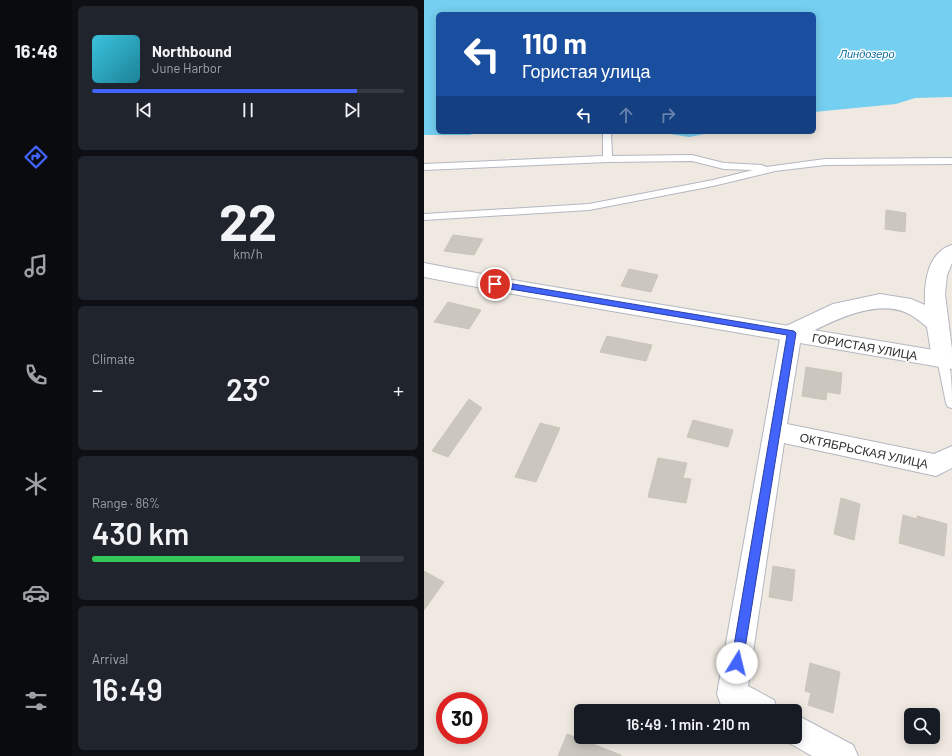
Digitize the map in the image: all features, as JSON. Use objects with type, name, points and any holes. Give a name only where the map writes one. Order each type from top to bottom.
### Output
[{"type":"street","points":[[947,360],[937,323],[934,296],[939,269],[945,257],[952,252]]},
{"type":"street","name":"ГОРИСТАЯ УЛИЦА","points":[[424,270],[524,289],[947,360]]},
{"type":"street","points":[[750,704],[732,694],[791,333],[840,309],[880,302],[911,306],[937,323]]},
{"type":"street","name":"ОКТЯБРЬСКАЯ УЛИЦА","points":[[774,431],[936,464],[952,456]]},
{"type":"street","points":[[802,733],[842,756]]},
{"type":"lane","points":[[607,134],[608,159]]},
{"type":"lane","points":[[424,167],[608,159],[692,158],[724,166],[775,168]]},
{"type":"lane","points":[[424,217],[589,207],[712,183],[775,168],[825,162],[952,161]]},
{"type":"lane","points":[[712,183],[728,174],[724,166]]},
{"type":"lane","points":[[947,360],[952,403]]},
{"type":"water","name":"Линдозеро","points":[[424,0],[952,0],[952,97],[915,98],[896,104],[816,112],[816,12],[436,12],[436,134],[472,134],[424,135]]},
{"type":"water","points":[[670,134],[705,134],[689,137]]},
{"type":"building","points":[[886,210],[906,213],[905,232],[885,229]]},
{"type":"building","points":[[453,235],[483,239],[474,255],[444,251]]},
{"type":"building","points":[[629,269],[658,275],[651,292],[621,286]]},
{"type":"building","points":[[448,302],[481,310],[469,329],[434,322]]},
{"type":"building","points":[[607,336],[652,345],[646,361],[600,352]]},
{"type":"building","points":[[806,367],[842,373],[840,394],[827,392],[826,400],[802,396]]},
{"type":"building","points":[[469,399],[482,408],[448,457],[432,451]]},
{"type":"building","points":[[693,420],[733,430],[728,447],[687,437]]},
{"type":"building","points":[[540,423],[560,428],[536,482],[515,477]]},
{"type":"building","points":[[658,458],[687,463],[683,478],[691,479],[686,503],[648,497]]},
{"type":"building","points":[[841,498],[860,504],[854,540],[834,534]]},
{"type":"building","points":[[903,515],[917,519],[917,516],[947,524],[944,556],[899,543]]},
{"type":"building","points":[[773,566],[795,570],[792,601],[769,597]]},
{"type":"building","points":[[424,571],[444,582],[424,610]]},
{"type":"building","points":[[810,663],[840,672],[833,713],[808,705],[811,693],[805,691]]},
{"type":"building","points":[[567,734],[574,737],[574,744],[593,744],[621,755],[621,756],[558,756]]},
{"type":"route","points":[[495,284],[791,333],[737,663]]}]
